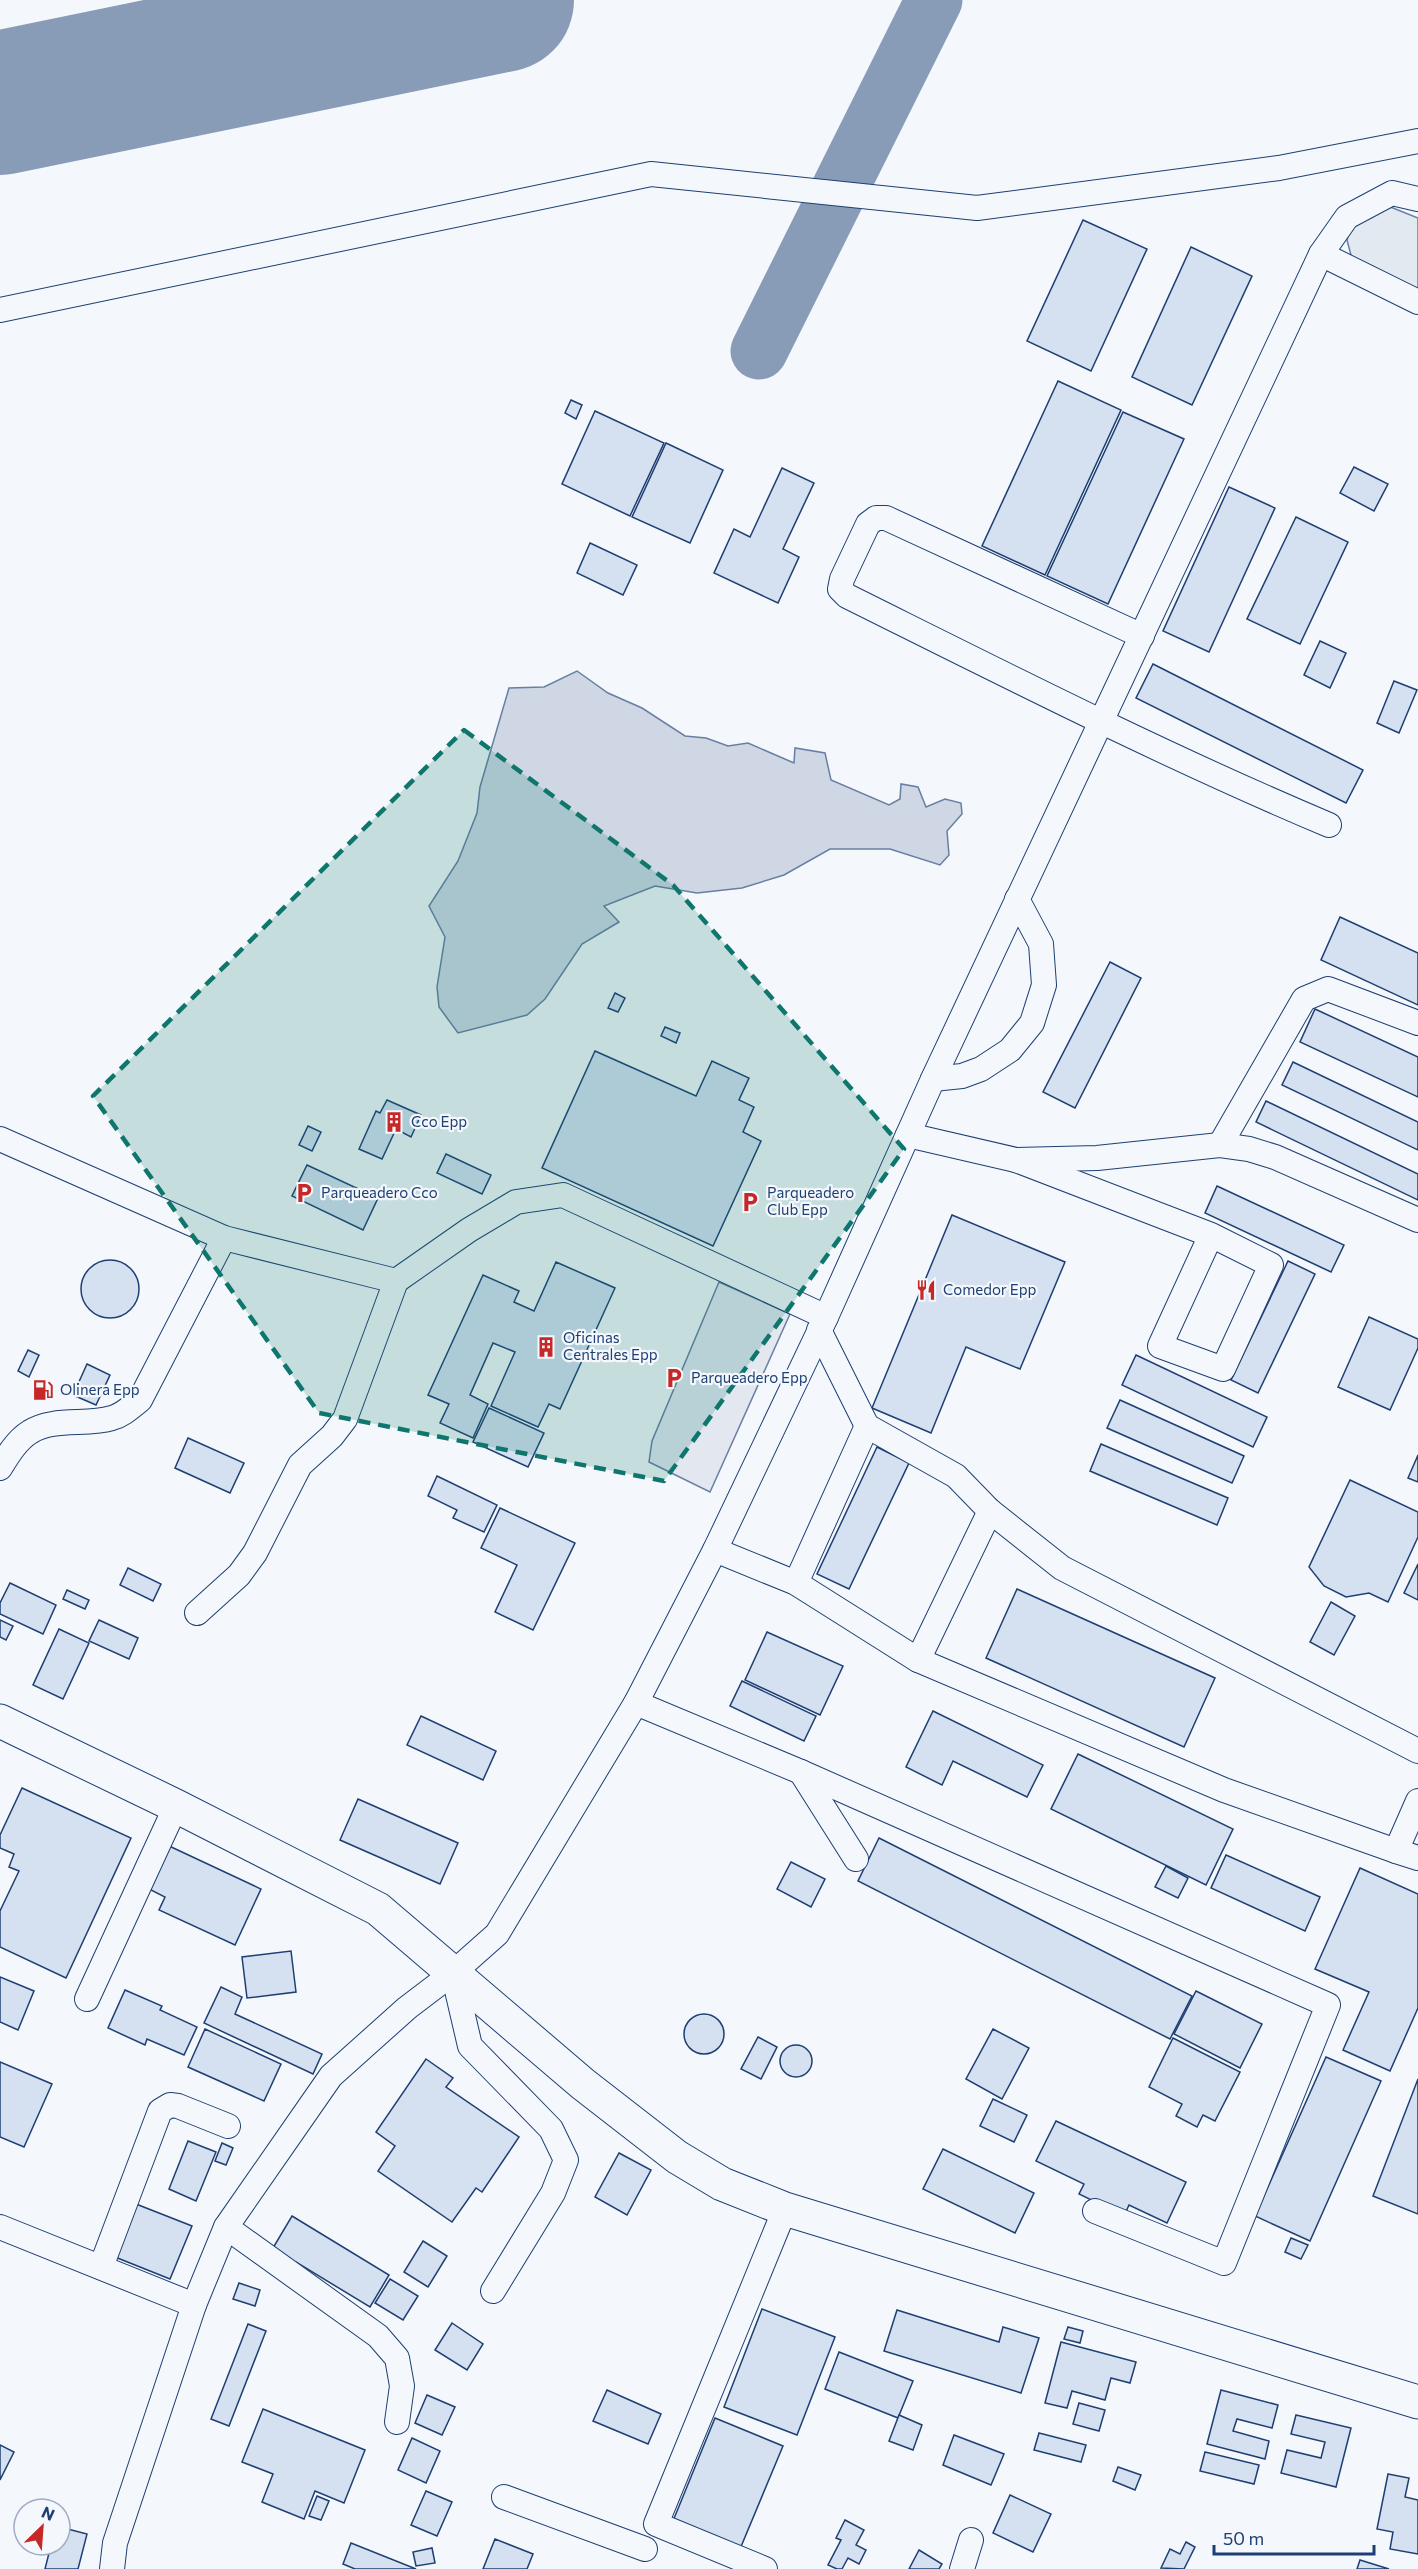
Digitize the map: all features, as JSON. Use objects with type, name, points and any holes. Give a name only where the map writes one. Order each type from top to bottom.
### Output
[{"type":"highway","points":[[0,1721],[176,1806],[378,1909],[583,2084],[677,2157],[722,2184],[785,2209],[1418,2402]]},
{"type":"street","points":[[0,310],[651,174],[977,208],[1279,168],[1418,141]]},
{"type":"street","points":[[112,2569],[115,2543],[194,2305],[226,2227],[331,2076],[407,2008],[453,1973],[497,1934],[636,1703],[715,1550],[823,1324],[933,1079],[1321,254],[1347,218],[1392,193],[1418,199]]},
{"type":"street","points":[[1321,254],[1418,302]]},
{"type":"street","points":[[1142,636],[886,518],[876,518],[868,524],[842,579],[840,589],[847,596],[1102,722],[1329,825]]},
{"type":"street","points":[[933,1079],[962,1076],[981,1069],[1010,1050],[1032,1023],[1044,985],[1041,945],[1017,899]]},
{"type":"street","points":[[1220,1144],[1304,999],[1328,989],[1418,1023]]},
{"type":"street","points":[[909,1135],[1016,1160],[1211,1235],[1270,1265],[1223,1369],[1160,1346],[1211,1235]]},
{"type":"street","points":[[0,1139],[224,1238],[396,1281]]},
{"type":"street","points":[[1016,1160],[1097,1158],[1220,1144],[1249,1149],[1275,1157],[1418,1220]]},
{"type":"street","points":[[197,1613],[239,1575],[255,1553],[300,1465],[332,1436],[345,1419],[396,1281],[469,1230],[516,1202],[562,1196],[823,1324],[867,1426],[957,1476],[990,1511],[1062,1568],[1418,1751]]},
{"type":"street","points":[[0,1468],[12,1448],[30,1431],[51,1426],[112,1419],[140,1400],[224,1238]]},
{"type":"street","points":[[796,1583],[867,1426]]},
{"type":"street","points":[[918,1660],[990,1511]]},
{"type":"street","points":[[715,1550],[796,1583],[918,1660],[1224,1790],[1407,1855],[1418,1801]]},
{"type":"street","points":[[636,1703],[801,1772],[1328,2005],[1224,2263],[1095,2211]]},
{"type":"street","points":[[801,1772],[856,1859]]},
{"type":"street","points":[[87,1999],[176,1806]]},
{"type":"street","points":[[453,1973],[470,2046],[551,2129],[566,2160],[553,2193],[493,2291]]},
{"type":"street","points":[[101,2267],[160,2111],[170,2105],[178,2106],[228,2126]]},
{"type":"street","points":[[504,2497],[641,2559],[785,2209]]},
{"type":"street","points":[[0,2227],[194,2305]]},
{"type":"street","points":[[226,2227],[378,2336],[397,2358],[402,2386],[397,2422]]},
{"type":"street","points":[[656,2524],[765,2569]]},
{"type":"street","points":[[962,2569],[970,2540]]},
{"type":"highlighted area","points":[[464,730],[673,885],[904,1149],[664,1481],[319,1413],[93,1096]]},
{"type":"shaded area","points":[[1388,206],[1418,218],[1418,291],[1352,259],[1347,240],[1352,223]]},
{"type":"shaded area","points":[[577,671],[608,693],[642,708],[685,736],[706,738],[728,746],[748,743],[794,763],[795,748],[825,753],[831,780],[889,805],[900,799],[901,784],[918,787],[926,807],[945,799],[961,803],[962,814],[947,831],[949,855],[940,865],[890,849],[830,849],[784,875],[742,888],[697,893],[655,886],[604,906],[619,922],[582,944],[545,999],[527,1015],[458,1033],[439,1007],[437,987],[445,937],[429,906],[458,861],[477,813],[480,787],[509,688],[544,687]]},
{"type":"shaded area","points":[[719,1282],[790,1314],[710,1492],[649,1462],[652,1441]]},
{"type":"building","points":[[1083,220],[1147,249],[1091,371],[1027,341]]},
{"type":"building","points":[[1191,247],[1252,276],[1192,405],[1132,377]]},
{"type":"building","points":[[1058,381],[1121,410],[1045,575],[982,546]]},
{"type":"building","points":[[571,400],[582,405],[576,419],[565,413]]},
{"type":"building","points":[[595,411],[664,443],[630,516],[562,484]]},
{"type":"building","points":[[1123,412],[1184,439],[1108,604],[1047,576]]},
{"type":"building","points":[[666,443],[723,470],[690,543],[632,517]]},
{"type":"building","points":[[1354,467],[1388,484],[1374,511],[1340,493]]},
{"type":"building","points":[[782,468],[814,483],[783,549],[799,557],[778,603],[714,573],[734,529],[750,537]]},
{"type":"building","points":[[1229,487],[1275,508],[1209,652],[1163,631]]},
{"type":"building","points":[[1296,517],[1348,542],[1300,644],[1247,619]]},
{"type":"building","points":[[590,543],[637,565],[623,595],[577,573]]},
{"type":"building","points":[[1320,641],[1346,653],[1330,688],[1304,675]]},
{"type":"building","points":[[1153,664],[1363,770],[1346,803],[1136,698]]},
{"type":"building","points":[[1394,681],[1417,690],[1399,733],[1377,723]]},
{"type":"building","points":[[1340,917],[1418,953],[1418,1005],[1321,960]]},
{"type":"building","points":[[1110,962],[1141,978],[1075,1108],[1043,1092]]},
{"type":"building","points":[[615,993],[625,998],[618,1012],[608,1008]]},
{"type":"building","points":[[1315,1009],[1418,1057],[1418,1097],[1300,1042]]},
{"type":"building","points":[[665,1027],[680,1033],[676,1043],[661,1036]]},
{"type":"building","points":[[595,1051],[696,1096],[712,1061],[749,1078],[739,1100],[754,1107],[743,1132],[761,1141],[713,1246],[542,1168]]},
{"type":"building","points":[[1293,1062],[1418,1122],[1418,1150],[1282,1085]]},
{"type":"building","name":"Cco Epp","points":[[387,1100],[421,1115],[411,1137],[396,1129],[382,1159],[359,1149],[376,1111],[380,1113]]},
{"type":"building","points":[[1266,1101],[1418,1174],[1418,1200],[1256,1122]]},
{"type":"building","points":[[308,1126],[321,1132],[312,1151],[299,1145]]},
{"type":"building","points":[[446,1154],[491,1175],[482,1194],[437,1173]]},
{"type":"building","points":[[307,1165],[378,1198],[363,1230],[292,1196]]},
{"type":"building","points":[[1217,1186],[1344,1245],[1331,1272],[1205,1213]]},
{"type":"building","points":[[952,1215],[1065,1262],[1020,1369],[966,1347],[931,1433],[872,1408]]},
{"type":"building","points":[[110,1260],[121,1262],[134,1273],[139,1289],[137,1300],[126,1313],[110,1318],[99,1316],[86,1305],[81,1289],[83,1278],[94,1265]]},
{"type":"building","points":[[1288,1261],[1315,1274],[1258,1393],[1231,1380]]},
{"type":"building","name":"Oficinas Centrales Epp","points":[[556,1262],[615,1288],[560,1409],[549,1404],[538,1427],[491,1406],[515,1352],[493,1343],[470,1395],[488,1404],[473,1438],[440,1423],[449,1404],[428,1395],[483,1275],[519,1291],[514,1302],[534,1311]]},
{"type":"building","points":[[1369,1317],[1418,1339],[1418,1348],[1390,1410],[1338,1387]]},
{"type":"building","points":[[28,1350],[39,1355],[29,1377],[18,1371]]},
{"type":"building","points":[[1136,1355],[1267,1417],[1253,1447],[1122,1385]]},
{"type":"building","points":[[87,1364],[110,1375],[96,1405],[73,1395]]},
{"type":"building","points":[[1120,1400],[1244,1456],[1232,1483],[1107,1428]]},
{"type":"building","points":[[489,1408],[544,1433],[528,1467],[473,1442]]},
{"type":"building","points":[[188,1438],[244,1463],[230,1493],[175,1468]]},
{"type":"building","points":[[1101,1444],[1228,1498],[1217,1525],[1090,1471]]},
{"type":"building","points":[[877,1447],[909,1463],[849,1589],[817,1574]]},
{"type":"building","points":[[1418,1455],[1418,1482],[1408,1478]]},
{"type":"building","points":[[437,1476],[497,1505],[484,1532],[453,1518],[457,1510],[428,1496]]},
{"type":"building","points":[[1350,1480],[1418,1512],[1418,1537],[1388,1602],[1369,1593],[1346,1597],[1324,1586],[1309,1567]]},
{"type":"building","points":[[500,1508],[575,1543],[533,1630],[495,1612],[517,1565],[481,1548]]},
{"type":"building","points":[[1418,1564],[1418,1600],[1404,1593]]},
{"type":"building","points":[[128,1568],[161,1584],[153,1601],[120,1585]]},
{"type":"building","points":[[10,1583],[56,1605],[43,1634],[0,1614],[0,1603]]},
{"type":"building","points":[[1017,1589],[1215,1678],[1184,1747],[986,1658]]},
{"type":"building","points":[[67,1590],[89,1600],[85,1609],[63,1599]]},
{"type":"building","points":[[1331,1602],[1355,1616],[1334,1655],[1310,1642]]},
{"type":"building","points":[[0,1620],[13,1626],[6,1640],[0,1637]]},
{"type":"building","points":[[99,1620],[138,1638],[129,1659],[89,1641]]},
{"type":"building","points":[[59,1629],[89,1643],[63,1699],[33,1685]]},
{"type":"building","points":[[767,1632],[843,1666],[820,1715],[745,1680]]},
{"type":"building","points":[[742,1681],[816,1716],[804,1741],[730,1706]]},
{"type":"building","points":[[933,1711],[1043,1765],[1027,1797],[953,1761],[942,1785],[906,1767]]},
{"type":"building","points":[[421,1716],[496,1751],[483,1780],[407,1745]]},
{"type":"building","points":[[1078,1754],[1233,1829],[1206,1885],[1051,1809]]},
{"type":"building","points":[[22,1788],[131,1838],[66,1978],[0,1947],[0,1911],[19,1871],[9,1867],[14,1854],[0,1848],[0,1835]]},
{"type":"building","points":[[358,1799],[458,1843],[440,1884],[340,1840]]},
{"type":"building","points":[[879,1838],[1192,1996],[1170,2039],[858,1881]]},
{"type":"building","points":[[167,1845],[261,1889],[235,1945],[159,1910],[165,1897],[147,1888]]},
{"type":"building","points":[[1226,1855],[1320,1897],[1305,1931],[1211,1888]]},
{"type":"building","points":[[791,1862],[825,1879],[811,1907],[777,1889]]},
{"type":"building","points":[[1166,1866],[1188,1878],[1178,1898],[1155,1887]]},
{"type":"building","points":[[1360,1868],[1418,1894],[1418,2008],[1390,2071],[1343,2050],[1369,1992],[1315,1969]]},
{"type":"building","points":[[291,1951],[296,1992],[247,1998],[242,1957]]},
{"type":"building","points":[[0,1977],[34,1991],[18,2030],[0,2022]]},
{"type":"building","points":[[221,1987],[242,1997],[235,2014],[322,2054],[313,2074],[204,2023]]},
{"type":"building","points":[[125,1990],[162,2006],[160,2010],[197,2027],[184,2055],[147,2039],[145,2045],[108,2028]]},
{"type":"building","points":[[1196,1991],[1262,2024],[1240,2068],[1174,2034]]},
{"type":"building","points":[[704,2014],[712,2015],[718,2020],[723,2026],[723,2042],[718,2048],[712,2053],[704,2054],[696,2053],[690,2048],[685,2042],[684,2034],[685,2026],[690,2020],[696,2015]]},
{"type":"building","points":[[205,2029],[281,2064],[264,2101],[188,2067]]},
{"type":"building","points":[[993,2029],[1029,2048],[1002,2099],[966,2079]]},
{"type":"building","points":[[758,2037],[777,2047],[761,2079],[741,2069]]},
{"type":"building","points":[[1173,2038],[1240,2072],[1215,2121],[1203,2115],[1197,2127],[1176,2116],[1182,2104],[1149,2087]]},
{"type":"building","points":[[796,2045],[808,2049],[812,2061],[808,2073],[796,2077],[784,2073],[780,2061],[784,2049]]},
{"type":"building","points":[[1326,2057],[1381,2081],[1310,2241],[1255,2216]]},
{"type":"building","points":[[426,2059],[453,2078],[446,2087],[519,2137],[482,2192],[476,2188],[452,2222],[378,2171],[395,2146],[376,2132]]},
{"type":"building","points":[[0,2062],[52,2084],[24,2147],[0,2137]]},
{"type":"building","points":[[1418,2079],[1418,2214],[1373,2196]]},
{"type":"building","points":[[993,2099],[1027,2115],[1014,2142],[980,2126]]},
{"type":"building","points":[[1056,2121],[1186,2182],[1167,2223],[1129,2205],[1124,2216],[1079,2194],[1084,2184],[1036,2161]]},
{"type":"building","points":[[188,2141],[216,2152],[196,2201],[169,2189]]},
{"type":"building","points":[[222,2143],[233,2148],[226,2165],[215,2161]]},
{"type":"building","points":[[943,2149],[1034,2193],[1015,2233],[923,2189]]},
{"type":"building","points":[[619,2153],[651,2170],[627,2215],[595,2197]]},
{"type":"building","points":[[136,2204],[192,2226],[170,2279],[115,2257]]},
{"type":"building","points":[[292,2216],[389,2275],[370,2307],[296,2262],[293,2267],[270,2253]]},
{"type":"building","points":[[1291,2238],[1308,2245],[1301,2259],[1285,2252]]},
{"type":"building","points":[[423,2241],[447,2256],[428,2287],[404,2272]]},
{"type":"building","points":[[390,2279],[418,2296],[403,2320],[375,2303]]},
{"type":"building","points":[[239,2283],[260,2290],[255,2306],[233,2299]]},
{"type":"building","points":[[762,2309],[835,2337],[797,2435],[724,2407]]},
{"type":"building","points":[[897,2310],[999,2342],[1003,2327],[1039,2338],[1021,2393],[884,2351]]},
{"type":"building","points":[[452,2323],[483,2344],[467,2370],[435,2350]]},
{"type":"building","points":[[248,2324],[266,2331],[229,2426],[211,2419]]},
{"type":"building","points":[[1068,2327],[1083,2331],[1080,2343],[1064,2339]]},
{"type":"building","points":[[1061,2342],[1136,2362],[1130,2383],[1111,2378],[1105,2400],[1072,2391],[1067,2408],[1045,2403]]},
{"type":"building","points":[[839,2352],[913,2381],[898,2418],[825,2389]]},
{"type":"building","points":[[607,2390],[661,2414],[648,2444],[593,2421]]},
{"type":"building","points":[[1221,2390],[1278,2405],[1272,2428],[1237,2419],[1233,2431],[1269,2441],[1265,2459],[1207,2444]]},
{"type":"building","points":[[427,2395],[455,2407],[442,2435],[415,2423]]},
{"type":"building","points":[[1079,2403],[1105,2410],[1099,2431],[1073,2424]]},
{"type":"building","points":[[263,2409],[365,2450],[344,2503],[315,2491],[304,2519],[262,2502],[273,2474],[242,2462]]},
{"type":"building","points":[[899,2415],[922,2425],[913,2450],[889,2441]]},
{"type":"building","points":[[1296,2415],[1351,2428],[1336,2487],[1281,2473],[1287,2450],[1321,2458],[1325,2442],[1291,2434]]},
{"type":"building","points":[[715,2418],[783,2446],[740,2549],[673,2521]]},
{"type":"building","points":[[1039,2433],[1086,2445],[1081,2462],[1034,2450]]},
{"type":"building","points":[[954,2435],[1004,2454],[991,2485],[943,2465]]},
{"type":"building","points":[[412,2438],[440,2451],[426,2483],[398,2470]]},
{"type":"building","points":[[0,2445],[14,2452],[0,2480]]},
{"type":"building","points":[[1205,2452],[1259,2465],[1254,2484],[1200,2471]]},
{"type":"building","points":[[1118,2467],[1141,2475],[1135,2490],[1113,2481]]},
{"type":"building","points":[[1388,2474],[1409,2478],[1405,2497],[1418,2500],[1418,2554],[1390,2549],[1393,2532],[1377,2529]]},
{"type":"building","points":[[426,2491],[452,2502],[437,2536],[411,2525]]},
{"type":"building","points":[[1010,2495],[1051,2514],[1033,2552],[993,2533]]},
{"type":"building","points":[[317,2496],[329,2501],[321,2520],[309,2516]]},
{"type":"building","points":[[845,2520],[864,2530],[856,2545],[866,2550],[859,2564],[848,2558],[842,2569],[837,2569],[828,2565],[841,2540],[836,2538]]},
{"type":"building","points":[[72,2530],[87,2534],[78,2569],[45,2569],[48,2557],[72,2557]]},
{"type":"building","points":[[495,2539],[533,2554],[527,2569],[483,2569]]},
{"type":"building","points":[[1186,2542],[1195,2547],[1184,2569],[1161,2568],[1170,2549],[1180,2554]]},
{"type":"building","points":[[351,2543],[416,2569],[355,2569],[343,2564]]},
{"type":"building","points":[[432,2548],[435,2563],[416,2566],[413,2552]]},
{"type":"building","points":[[919,2550],[942,2564],[939,2569],[909,2569]]},
{"type":"building","points":[[1360,2560],[1389,2569],[1357,2569]]},
{"type":"taxiway","points":[[759,351],[934,0]]},
{"type":"runway","points":[[0,103],[502,0]]},
{"type":"place","name":"Cco Epp","points":[[394,1122]]},
{"type":"place","name":"Parqueadero Cco","points":[[304,1193]]},
{"type":"place","name":"Parqueadero Club Epp","points":[[750,1202]]},
{"type":"place","name":"Comedor Epp","points":[[926,1290]]},
{"type":"place","name":"Oficinas Centrales Epp","points":[[546,1347]]},
{"type":"place","name":"Parqueadero Epp","points":[[674,1378]]},
{"type":"place","name":"Olinera Epp","points":[[43,1390]]}]
